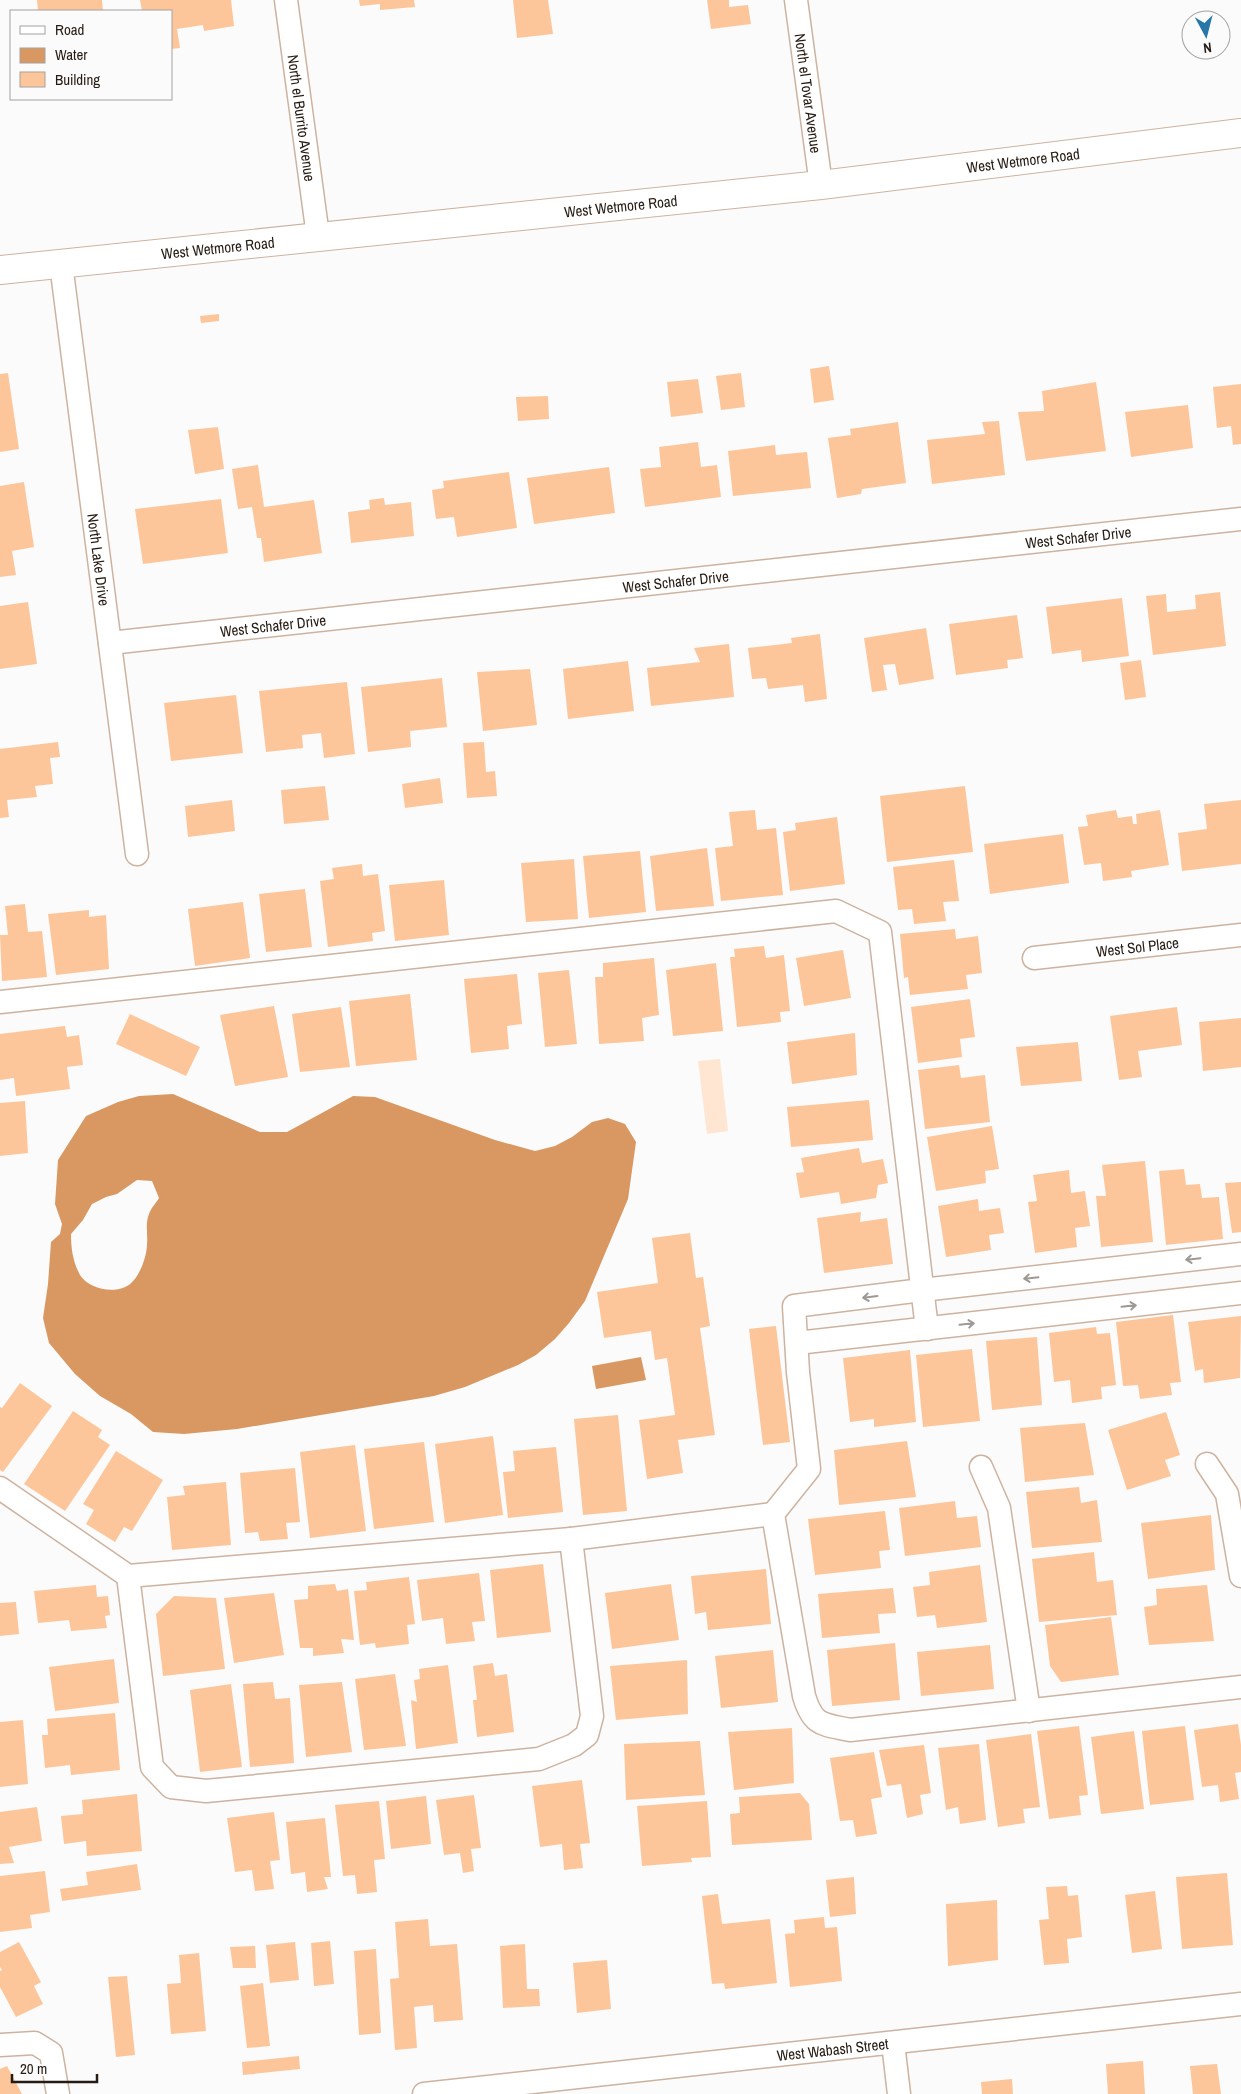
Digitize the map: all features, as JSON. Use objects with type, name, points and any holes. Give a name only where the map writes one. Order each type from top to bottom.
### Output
[{"type":"main road","name":"West Wetmore Road","points":[[0,270],[821,185],[1241,133]]},
{"type":"street","name":"North el Burrito Avenue","points":[[286,0],[318,236]]},
{"type":"street","name":"North el Tovar Avenue","points":[[796,0],[821,185]]},
{"type":"street","name":"North Lake Drive","points":[[61,264],[137,854]]},
{"type":"street","name":"West Schafer Drive","points":[[110,643],[1241,519]]},
{"type":"street","points":[[0,1002],[836,911],[880,932],[927,1328]]},
{"type":"street","name":"West Sol Place","points":[[1034,958],[1241,935]]},
{"type":"street","points":[[0,1488],[128,1576],[571,1539],[773,1514],[809,1469],[798,1372],[794,1306],[1241,1254]]},
{"type":"street","points":[[797,1344],[1241,1293]]},
{"type":"street","points":[[1207,1464],[1226,1494],[1241,1576]]},
{"type":"street","points":[[981,1468],[999,1508],[1029,1711]]},
{"type":"street","points":[[773,1514],[804,1696],[809,1714],[822,1724],[850,1730],[1241,1687]]},
{"type":"street","points":[[128,1576],[152,1767],[171,1787],[206,1792],[539,1759],[574,1745],[587,1735],[592,1716],[571,1539]]},
{"type":"street","name":"West Wabash Street","points":[[424,2094],[1241,2004]]},
{"type":"street","points":[[0,2045],[35,2043],[51,2054],[58,2094]]},
{"type":"street","points":[[893,2043],[899,2094]]},
{"type":"shaded area","points":[[720,1059],[728,1131],[707,1134],[698,1061]]},
{"type":"water","points":[[173,1094],[260,1132],[287,1132],[353,1096],[375,1097],[495,1140],[535,1151],[555,1146],[572,1137],[592,1122],[608,1118],[625,1124],[636,1142],[628,1199],[585,1301],[555,1339],[536,1355],[518,1365],[465,1387],[434,1396],[237,1429],[184,1434],[153,1432],[131,1414],[100,1396],[75,1374],[49,1343],[43,1318],[51,1242],[60,1234],[62,1224],[55,1204],[58,1160],[86,1116],[118,1102],[139,1096]],"holes":[[[137,1180],[152,1181],[159,1198],[148,1218],[147,1248],[139,1273],[129,1285],[122,1288],[106,1290],[91,1285],[80,1275],[76,1265],[72,1250],[71,1234],[83,1220],[92,1204],[117,1194]]]},
{"type":"water","points":[[641,1357],[646,1380],[596,1389],[592,1366]]},
{"type":"building","points":[[37,0],[102,0],[103,10],[38,10]]},
{"type":"building","points":[[140,0],[231,0],[234,26],[204,31],[203,25],[177,29],[180,48],[172,49],[172,10],[142,10]]},
{"type":"building","points":[[359,0],[414,0],[415,7],[380,10],[380,4],[360,6]]},
{"type":"building","points":[[513,0],[548,0],[553,34],[517,38]]},
{"type":"building","points":[[707,0],[729,0],[729,7],[748,5],[751,24],[711,29]]},
{"type":"building","points":[[219,314],[219,321],[201,323],[200,316]]},
{"type":"building","points":[[829,366],[834,400],[814,403],[810,369]]},
{"type":"building","points":[[8,373],[19,449],[0,452],[0,374]]},
{"type":"building","points":[[741,373],[745,407],[721,410],[716,376]]},
{"type":"building","points":[[698,379],[703,413],[671,417],[667,382]]},
{"type":"building","points":[[1096,382],[1106,451],[1026,461],[1018,412],[1044,411],[1042,391]]},
{"type":"building","points":[[1241,384],[1241,444],[1233,445],[1231,426],[1217,428],[1213,387]]},
{"type":"building","points":[[548,396],[549,419],[518,421],[516,397]]},
{"type":"building","points":[[1188,405],[1193,448],[1131,457],[1125,412]]},
{"type":"building","points":[[999,421],[1005,475],[932,484],[927,440],[985,434],[982,422]]},
{"type":"building","points":[[898,422],[906,483],[862,489],[861,494],[837,498],[828,438],[851,435],[850,429]]},
{"type":"building","points":[[218,427],[224,469],[195,474],[188,430]]},
{"type":"building","points":[[698,442],[701,467],[717,465],[721,497],[645,507],[640,469],[661,467],[659,447]]},
{"type":"building","points":[[775,445],[776,455],[807,452],[811,488],[733,496],[728,451]]},
{"type":"building","points":[[258,465],[264,507],[314,500],[322,553],[264,562],[261,538],[257,538],[252,507],[238,509],[232,469]]},
{"type":"building","points":[[609,467],[615,513],[534,524],[527,478]]},
{"type":"building","points":[[509,472],[517,528],[457,537],[454,517],[436,519],[432,490],[444,488],[443,481]]},
{"type":"building","points":[[24,482],[34,547],[12,551],[16,575],[0,577],[0,486]]},
{"type":"building","points":[[384,498],[385,505],[411,502],[414,536],[351,543],[348,512],[370,509],[369,500]]},
{"type":"building","points":[[221,499],[228,553],[143,564],[135,509]]},
{"type":"building","points":[[1220,592],[1226,646],[1153,655],[1146,596],[1166,594],[1167,612],[1196,609],[1195,595]]},
{"type":"building","points":[[1122,598],[1129,656],[1082,662],[1081,650],[1052,654],[1046,607]]},
{"type":"building","points":[[28,602],[37,664],[0,669],[0,606]]},
{"type":"building","points":[[1017,615],[1023,658],[1007,660],[1008,668],[956,675],[949,624]]},
{"type":"building","points":[[926,628],[934,679],[899,685],[895,664],[883,665],[887,690],[872,692],[864,638]]},
{"type":"building","points":[[820,634],[827,699],[805,702],[803,685],[768,689],[766,678],[752,679],[748,648],[792,643],[791,638]]},
{"type":"building","points":[[729,644],[734,697],[651,706],[647,668],[700,662],[694,648]]},
{"type":"building","points":[[1141,660],[1146,697],[1125,700],[1120,663]]},
{"type":"building","points":[[628,661],[634,711],[568,719],[563,669]]},
{"type":"building","points":[[530,669],[537,725],[483,731],[477,672]]},
{"type":"building","points":[[442,678],[447,727],[410,731],[411,747],[368,752],[361,687]]},
{"type":"building","points":[[347,682],[355,754],[324,758],[321,733],[302,735],[303,748],[266,752],[259,691]]},
{"type":"building","points":[[236,695],[243,753],[171,761],[164,703]]},
{"type":"building","points":[[58,742],[60,757],[50,758],[53,784],[35,786],[37,797],[7,800],[9,817],[0,818],[0,749]]},
{"type":"building","points":[[484,742],[486,772],[495,771],[497,796],[467,798],[463,743]]},
{"type":"building","points":[[440,778],[443,803],[405,808],[402,784]]},
{"type":"building","points":[[325,786],[329,820],[284,824],[281,790]]},
{"type":"building","points":[[965,786],[973,852],[887,862],[880,796]]},
{"type":"building","points":[[232,800],[235,831],[188,837],[185,806]]},
{"type":"building","points":[[1241,800],[1241,864],[1182,871],[1178,833],[1207,829],[1204,804]]},
{"type":"building","points":[[755,810],[757,830],[776,828],[783,895],[721,901],[715,848],[733,846],[729,812]]},
{"type":"building","points":[[1116,810],[1118,818],[1132,816],[1133,824],[1137,824],[1136,814],[1160,810],[1169,865],[1131,871],[1132,877],[1103,881],[1101,863],[1084,865],[1078,827],[1088,826],[1086,815]]},
{"type":"building","points":[[837,817],[845,884],[790,891],[783,832],[796,830],[795,823]]},
{"type":"building","points":[[1063,834],[1069,883],[990,894],[984,844]]},
{"type":"building","points":[[707,848],[714,906],[656,911],[650,856]]},
{"type":"building","points":[[640,851],[646,912],[589,918],[583,856]]},
{"type":"building","points":[[574,859],[578,919],[526,922],[521,863]]},
{"type":"building","points":[[954,860],[959,901],[943,902],[946,921],[914,924],[912,909],[898,910],[893,867]]},
{"type":"building","points":[[362,864],[363,876],[378,874],[385,931],[372,933],[373,941],[328,947],[320,881],[334,879],[332,868]]},
{"type":"building","points":[[444,880],[449,935],[395,941],[389,885]]},
{"type":"building","points":[[305,889],[312,947],[266,952],[259,894]]},
{"type":"building","points":[[243,902],[250,958],[195,966],[188,909]]},
{"type":"building","points":[[25,904],[28,932],[42,931],[47,977],[2,981],[0,935],[8,935],[5,906]]},
{"type":"building","points":[[89,910],[89,917],[106,915],[109,969],[56,975],[48,914]]},
{"type":"building","points":[[955,929],[956,939],[978,936],[982,973],[966,975],[968,989],[910,995],[908,977],[904,978],[900,934]]},
{"type":"building","points":[[764,946],[766,958],[784,955],[790,1011],[780,1012],[781,1022],[737,1027],[730,957],[735,957],[734,949]]},
{"type":"building","points":[[843,950],[851,998],[804,1006],[796,958]]},
{"type":"building","points":[[654,958],[659,1015],[642,1018],[644,1041],[599,1044],[595,977],[603,977],[603,963]]},
{"type":"building","points":[[716,963],[723,1031],[673,1036],[666,970]]},
{"type":"building","points":[[569,970],[577,1044],[545,1047],[538,973]]},
{"type":"building","points":[[517,974],[522,1024],[507,1026],[509,1049],[471,1053],[464,979]]},
{"type":"building","points":[[410,994],[417,1060],[356,1066],[349,1001]]},
{"type":"building","points":[[970,999],[975,1037],[960,1039],[962,1057],[918,1063],[911,1007]]},
{"type":"building","points":[[274,1006],[288,1077],[235,1086],[220,1015]]},
{"type":"building","points":[[341,1007],[350,1067],[300,1072],[292,1014]]},
{"type":"building","points":[[1177,1007],[1182,1045],[1138,1051],[1142,1077],[1119,1080],[1110,1016]]},
{"type":"building","points":[[130,1014],[200,1047],[186,1076],[116,1044]]},
{"type":"building","points":[[1241,1018],[1241,1067],[1203,1071],[1199,1022]]},
{"type":"building","points":[[65,1026],[67,1037],[79,1035],[83,1065],[67,1067],[70,1089],[16,1096],[14,1078],[0,1080],[0,1034]]},
{"type":"building","points":[[855,1033],[857,1075],[792,1084],[787,1042]]},
{"type":"building","points":[[1078,1042],[1082,1081],[1021,1086],[1016,1047]]},
{"type":"building","points":[[959,1065],[961,1078],[985,1075],[990,1122],[925,1129],[918,1070]]},
{"type":"building","points":[[869,1100],[873,1140],[791,1147],[787,1107]]},
{"type":"building","points":[[25,1101],[28,1153],[0,1156],[0,1103]]},
{"type":"building","points":[[992,1126],[999,1169],[985,1171],[986,1183],[936,1191],[927,1137]]},
{"type":"building","points":[[859,1148],[862,1163],[883,1159],[888,1183],[878,1185],[876,1198],[841,1204],[839,1192],[800,1198],[796,1173],[804,1172],[801,1158]]},
{"type":"building","points":[[1145,1161],[1153,1242],[1101,1247],[1096,1196],[1106,1196],[1102,1165]]},
{"type":"building","points":[[1184,1169],[1186,1185],[1200,1184],[1202,1198],[1219,1197],[1223,1239],[1166,1245],[1159,1171]]},
{"type":"building","points":[[1069,1170],[1071,1193],[1085,1191],[1090,1226],[1075,1228],[1077,1247],[1035,1253],[1028,1202],[1037,1201],[1033,1175]]},
{"type":"building","points":[[1241,1182],[1241,1232],[1232,1233],[1225,1183]]},
{"type":"building","points":[[978,1199],[979,1211],[1000,1208],[1004,1233],[989,1235],[991,1250],[946,1257],[938,1206]]},
{"type":"building","points":[[861,1212],[860,1222],[887,1218],[893,1264],[824,1273],[817,1218]]},
{"type":"building","points":[[690,1233],[696,1278],[703,1277],[710,1326],[700,1328],[715,1435],[678,1440],[683,1473],[647,1479],[639,1420],[675,1415],[667,1358],[655,1360],[651,1331],[604,1338],[597,1292],[658,1283],[652,1238]]},
{"type":"building","points":[[1173,1315],[1181,1382],[1170,1383],[1172,1395],[1140,1399],[1138,1385],[1123,1386],[1116,1322]]},
{"type":"building","points":[[1241,1316],[1240,1378],[1204,1383],[1203,1369],[1195,1371],[1188,1322]]},
{"type":"building","points":[[776,1326],[790,1442],[763,1445],[749,1329]]},
{"type":"building","points":[[1096,1327],[1097,1334],[1110,1333],[1116,1385],[1101,1387],[1102,1399],[1072,1403],[1070,1380],[1054,1382],[1049,1333]]},
{"type":"building","points":[[1037,1337],[1042,1405],[992,1410],[986,1341]]},
{"type":"building","points":[[972,1349],[980,1421],[923,1427],[916,1355]]},
{"type":"building","points":[[910,1350],[916,1422],[874,1427],[874,1419],[850,1422],[843,1358]]},
{"type":"building","points":[[20,1383],[52,1406],[3,1472],[0,1470],[0,1407],[2,1408]]},
{"type":"building","points":[[73,1411],[102,1430],[98,1437],[110,1445],[65,1511],[24,1484]]},
{"type":"building","points":[[1166,1412],[1180,1455],[1165,1460],[1171,1476],[1127,1490],[1108,1430]]},
{"type":"building","points":[[618,1415],[627,1511],[583,1515],[574,1419]]},
{"type":"building","points":[[1085,1423],[1094,1475],[1025,1482],[1020,1428]]},
{"type":"building","points":[[493,1436],[503,1515],[445,1523],[435,1444]]},
{"type":"building","points":[[907,1441],[916,1497],[839,1505],[834,1450]]},
{"type":"building","points":[[424,1442],[434,1522],[374,1529],[364,1449]]},
{"type":"building","points":[[355,1445],[366,1531],[310,1538],[300,1452]]},
{"type":"building","points":[[556,1447],[563,1512],[508,1518],[503,1472],[515,1471],[513,1451]]},
{"type":"building","points":[[116,1451],[163,1480],[132,1531],[124,1527],[115,1542],[86,1524],[94,1510],[83,1504]]},
{"type":"building","points":[[295,1468],[300,1522],[286,1523],[288,1539],[260,1541],[258,1532],[245,1533],[240,1473]]},
{"type":"building","points":[[226,1482],[231,1545],[172,1550],[167,1497],[185,1495],[183,1486]]},
{"type":"building","points":[[1079,1487],[1081,1503],[1097,1500],[1102,1542],[1032,1548],[1026,1492]]},
{"type":"building","points":[[955,1501],[957,1518],[977,1516],[981,1547],[905,1556],[899,1508]]},
{"type":"building","points":[[885,1511],[890,1550],[879,1551],[881,1568],[815,1575],[808,1519]]},
{"type":"building","points":[[1211,1515],[1215,1570],[1148,1579],[1141,1523]]},
{"type":"building","points":[[1094,1552],[1097,1582],[1113,1580],[1117,1615],[1039,1622],[1032,1559]]},
{"type":"building","points":[[543,1564],[551,1632],[497,1638],[490,1570]]},
{"type":"building","points":[[980,1565],[987,1622],[937,1628],[935,1615],[917,1617],[913,1587],[930,1585],[929,1572]]},
{"type":"building","points":[[766,1569],[771,1624],[708,1630],[706,1612],[695,1614],[691,1576]]},
{"type":"building","points":[[479,1573],[485,1621],[472,1622],[475,1641],[446,1644],[443,1618],[422,1621],[417,1580]]},
{"type":"building","points":[[409,1577],[415,1624],[407,1625],[409,1644],[376,1648],[375,1643],[360,1645],[354,1591],[367,1590],[366,1582]]},
{"type":"building","points":[[335,1584],[337,1591],[348,1589],[354,1640],[341,1639],[344,1653],[313,1656],[313,1648],[300,1648],[294,1600],[308,1599],[308,1586]]},
{"type":"building","points":[[671,1584],[679,1640],[612,1649],[605,1593]]},
{"type":"building","points":[[96,1585],[97,1597],[108,1596],[110,1615],[105,1616],[107,1628],[71,1631],[69,1620],[38,1623],[34,1591]]},
{"type":"building","points":[[1207,1585],[1214,1641],[1149,1645],[1144,1607],[1157,1605],[1156,1589]]},
{"type":"building","points":[[893,1588],[896,1613],[878,1614],[880,1633],[822,1638],[818,1594]]},
{"type":"building","points":[[274,1593],[284,1655],[234,1663],[224,1598]]},
{"type":"building","points":[[174,1596],[216,1598],[225,1669],[163,1676],[156,1614]]},
{"type":"building","points":[[16,1602],[19,1634],[0,1636],[0,1603]]},
{"type":"building","points":[[1111,1617],[1119,1675],[1061,1682],[1050,1666],[1045,1625]]},
{"type":"building","points":[[895,1643],[900,1700],[832,1706],[827,1650]]},
{"type":"building","points":[[990,1645],[994,1689],[921,1696],[917,1652]]},
{"type":"building","points":[[773,1650],[778,1702],[721,1708],[715,1656]]},
{"type":"building","points":[[114,1659],[119,1703],[55,1711],[49,1667]]},
{"type":"building","points":[[687,1660],[688,1714],[616,1720],[610,1666]]},
{"type":"building","points":[[493,1663],[495,1676],[507,1674],[514,1732],[477,1737],[473,1700],[477,1700],[473,1666]]},
{"type":"building","points":[[448,1665],[458,1743],[416,1749],[411,1700],[417,1702],[414,1680],[420,1679],[419,1669]]},
{"type":"building","points":[[395,1674],[406,1746],[364,1750],[355,1679]]},
{"type":"building","points":[[273,1682],[275,1699],[290,1698],[294,1763],[250,1767],[243,1684]]},
{"type":"building","points":[[342,1682],[352,1752],[306,1757],[299,1685]]},
{"type":"building","points":[[231,1684],[242,1767],[200,1772],[190,1690]]},
{"type":"building","points":[[115,1713],[120,1770],[71,1775],[70,1765],[45,1768],[42,1735],[48,1735],[47,1719]]},
{"type":"building","points":[[23,1720],[28,1784],[0,1787],[0,1722]]},
{"type":"building","points":[[1238,1724],[1241,1745],[1241,1772],[1235,1773],[1239,1799],[1220,1802],[1218,1785],[1202,1787],[1194,1730]]},
{"type":"building","points":[[1079,1726],[1088,1795],[1079,1796],[1081,1815],[1049,1819],[1037,1731]]},
{"type":"building","points":[[1185,1726],[1194,1800],[1150,1805],[1142,1731]]},
{"type":"building","points":[[792,1728],[794,1783],[734,1790],[728,1732]]},
{"type":"building","points":[[1134,1731],[1144,1809],[1101,1814],[1091,1737]]},
{"type":"building","points":[[1031,1734],[1040,1807],[1023,1809],[1025,1823],[998,1827],[986,1740]]},
{"type":"building","points":[[700,1741],[705,1795],[626,1800],[624,1744]]},
{"type":"building","points":[[979,1744],[986,1820],[960,1824],[958,1807],[946,1810],[938,1748]]},
{"type":"building","points":[[924,1745],[931,1793],[920,1795],[923,1814],[907,1818],[901,1784],[887,1786],[879,1750]]},
{"type":"building","points":[[874,1752],[882,1797],[871,1799],[877,1834],[856,1837],[853,1820],[840,1821],[830,1758]]},
{"type":"building","points":[[582,1780],[590,1843],[580,1844],[583,1868],[564,1870],[562,1844],[540,1847],[532,1786]]},
{"type":"building","points":[[800,1793],[809,1804],[812,1840],[732,1845],[730,1814],[740,1813],[739,1797]]},
{"type":"building","points":[[137,1794],[142,1851],[87,1856],[86,1841],[64,1844],[61,1816],[83,1814],[82,1800]]},
{"type":"building","points":[[474,1795],[481,1848],[471,1849],[474,1871],[463,1873],[460,1853],[444,1855],[436,1800]]},
{"type":"building","points":[[426,1796],[431,1844],[391,1849],[386,1801]]},
{"type":"building","points":[[379,1801],[385,1859],[374,1860],[377,1892],[357,1894],[355,1875],[343,1876],[335,1805]]},
{"type":"building","points":[[707,1801],[711,1857],[691,1858],[692,1862],[642,1866],[637,1806]]},
{"type":"building","points":[[37,1807],[42,1841],[9,1847],[14,1863],[0,1864],[0,1812]]},
{"type":"building","points":[[274,1812],[280,1860],[270,1861],[274,1889],[255,1891],[252,1870],[235,1872],[227,1818]]},
{"type":"building","points":[[325,1818],[331,1877],[324,1877],[328,1889],[307,1892],[305,1872],[291,1874],[286,1822]]},
{"type":"building","points":[[137,1864],[141,1890],[62,1901],[60,1889],[88,1885],[86,1872]]},
{"type":"building","points":[[45,1871],[50,1912],[30,1915],[32,1928],[0,1932],[0,1876]]},
{"type":"building","points":[[1227,1873],[1233,1945],[1182,1949],[1176,1877]]},
{"type":"building","points":[[854,1877],[856,1914],[830,1917],[826,1880]]},
{"type":"building","points":[[1067,1886],[1068,1896],[1078,1895],[1082,1937],[1067,1939],[1069,1963],[1044,1965],[1039,1920],[1049,1919],[1046,1887]]},
{"type":"building","points":[[1155,1891],[1162,1949],[1132,1953],[1125,1895]]},
{"type":"building","points":[[718,1894],[722,1924],[770,1919],[777,1983],[725,1989],[724,1983],[712,1984],[702,1896]]},
{"type":"building","points":[[997,1900],[998,1960],[948,1966],[946,1904]]},
{"type":"building","points":[[824,1917],[825,1928],[837,1927],[842,1981],[790,1987],[785,1934],[795,1933],[794,1920]]},
{"type":"building","points":[[428,1919],[430,1946],[457,1944],[463,2020],[434,2022],[433,2005],[414,2007],[417,2048],[395,2050],[390,1979],[399,1978],[395,1922]]},
{"type":"building","points":[[330,1941],[334,1984],[314,1986],[311,1943]]},
{"type":"building","points":[[19,1942],[41,1982],[34,1986],[43,2004],[16,2017],[0,1987],[0,1971],[2,1970],[0,1967],[0,1952]]},
{"type":"building","points":[[295,1942],[299,1980],[270,1983],[266,1945]]},
{"type":"building","points":[[525,1944],[527,1989],[539,1989],[540,2006],[503,2008],[500,1946]]},
{"type":"building","points":[[255,1946],[256,1968],[233,1968],[230,1947]]},
{"type":"building","points":[[376,1949],[381,2033],[359,2035],[354,1951]]},
{"type":"building","points":[[199,1953],[206,2031],[171,2034],[167,1984],[181,1983],[179,1955]]},
{"type":"building","points":[[607,1960],[611,2009],[577,2013],[573,1963]]},
{"type":"building","points":[[127,1976],[135,2055],[116,2057],[108,1977]]},
{"type":"building","points":[[263,1983],[270,2046],[247,2048],[240,1986]]},
{"type":"building","points":[[299,2056],[300,2069],[243,2075],[242,2062]]},
{"type":"building","points":[[1143,2061],[1145,2094],[1108,2094],[1106,2064]]},
{"type":"building","points":[[1217,2064],[1221,2094],[1193,2094],[1190,2066]]},
{"type":"building","points":[[7,2066],[22,2094],[0,2094],[0,2069]]},
{"type":"building","points":[[1012,2079],[1013,2094],[982,2094],[981,2082]]}]
